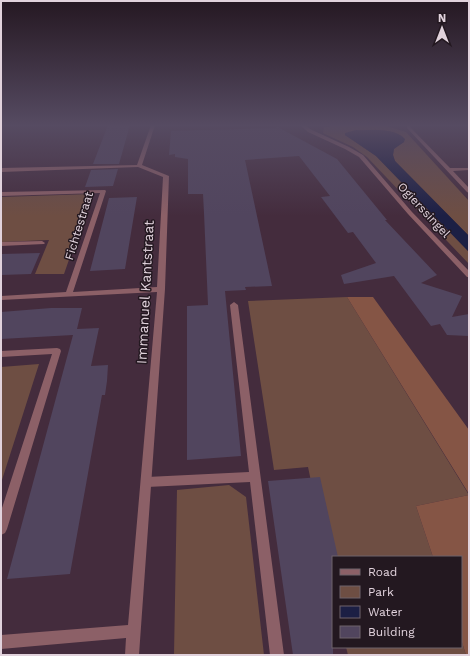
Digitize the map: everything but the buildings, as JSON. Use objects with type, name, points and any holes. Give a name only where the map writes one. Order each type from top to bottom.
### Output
[{"type":"street","points":[[1,170],[139,166],[143,156]]},
{"type":"street","name":"Ogierssingel","points":[[360,156],[410,213],[469,275]]},
{"type":"street","points":[[436,156],[469,191]]},
{"type":"street","name":"Immanuel Kantstraat","points":[[132,655],[161,289],[166,176],[139,166]]},
{"type":"street","points":[[449,170],[469,169]]},
{"type":"street","name":"Fichtestraat","points":[[1,194],[103,191],[69,294]]},
{"type":"street","points":[[1,244],[42,243]]},
{"type":"street","points":[[1,298],[161,289]]},
{"type":"street","points":[[234,305],[277,655]]},
{"type":"street","points":[[1,354],[57,351],[1,529]]},
{"type":"street","points":[[146,482],[256,477]]},
{"type":"street","points":[[1,642],[133,631]]},
{"type":"green space","points":[[365,156],[376,156],[469,252],[469,264]]},
{"type":"green space","points":[[393,156],[428,156],[469,201],[469,236],[395,161]]},
{"type":"green space","points":[[92,194],[64,274],[35,274],[49,240],[1,242],[1,197]]},
{"type":"green space","points":[[347,297],[469,495],[416,506],[433,556],[332,556],[332,581],[308,467],[274,470],[248,301]]},
{"type":"green space","points":[[39,364],[1,483],[1,367]]},
{"type":"green space","points":[[229,485],[246,497],[264,655],[174,655],[177,490]]},
{"type":"green space","points":[[462,642],[466,655],[348,655],[346,648],[462,648]]},
{"type":"shaded area","points":[[347,297],[373,297],[469,430],[469,494]]},
{"type":"shaded area","points":[[469,495],[469,655],[466,655],[462,642],[462,556],[433,556],[416,506]]},
{"type":"water","points":[[376,156],[393,156],[395,161],[469,236],[469,252]]}]
